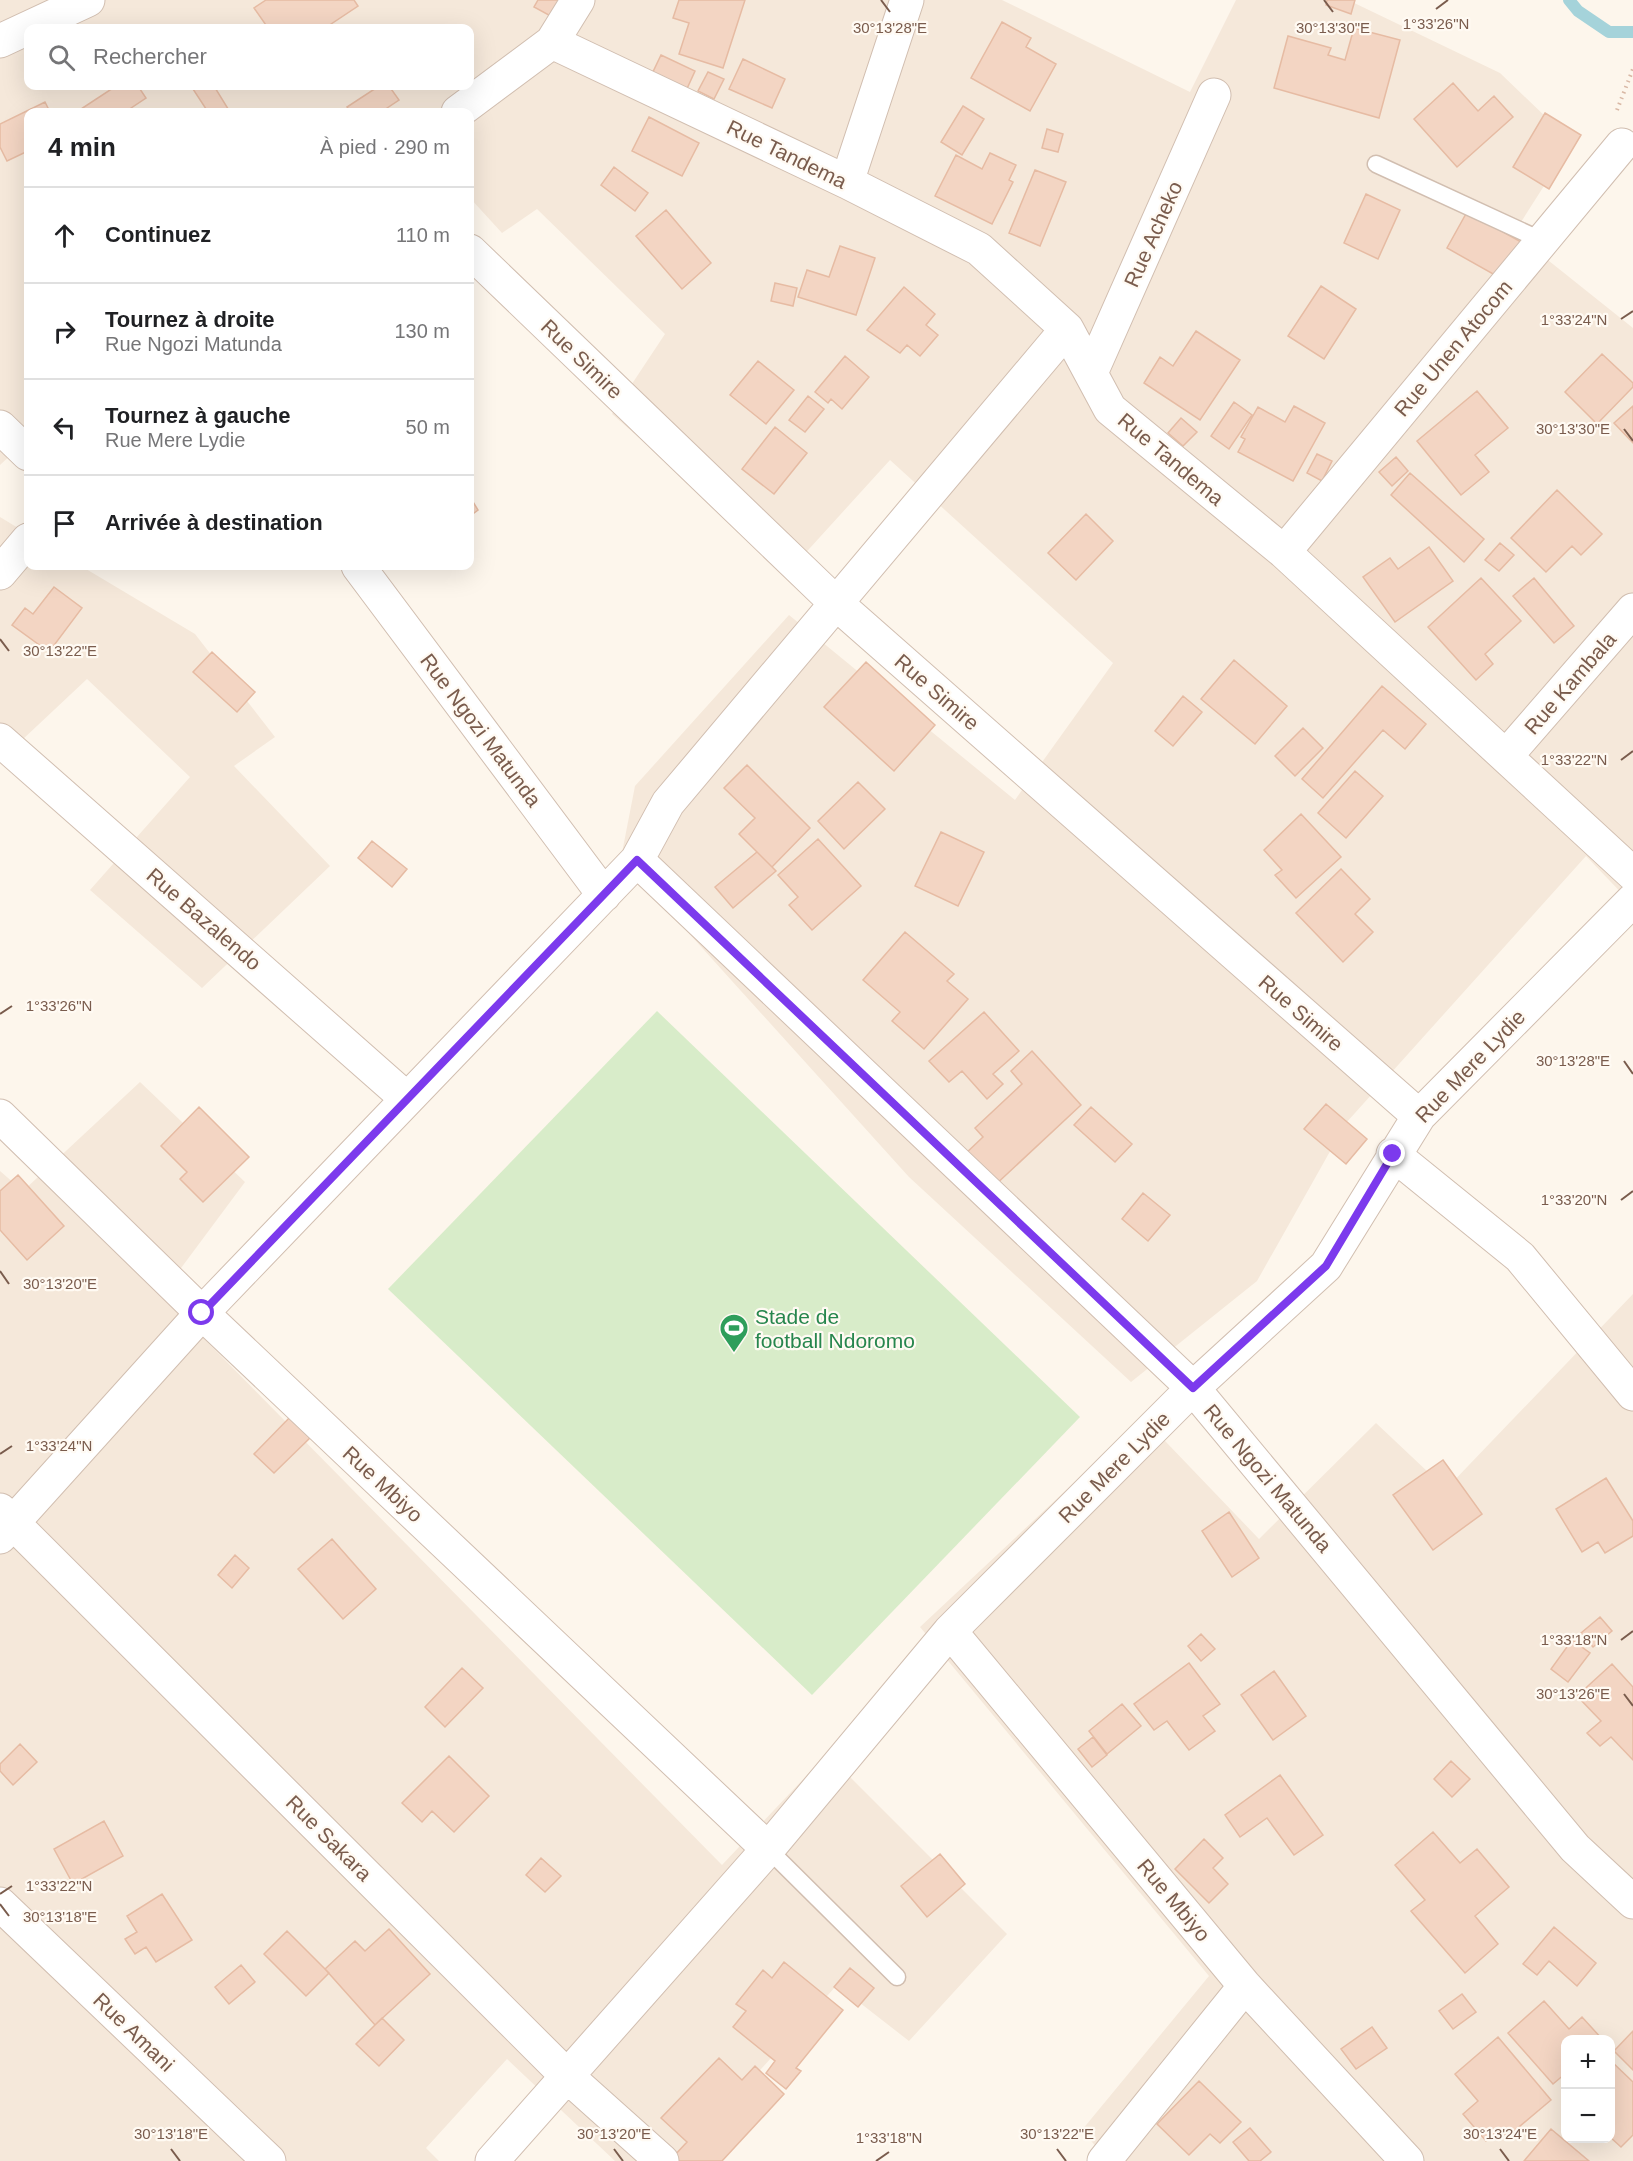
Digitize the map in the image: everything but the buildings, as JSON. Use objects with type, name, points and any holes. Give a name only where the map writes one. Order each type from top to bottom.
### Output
[{"type":"street","points":[[36,24],[88,0]]},
{"type":"street","points":[[463,108],[552,42],[578,0]]},
{"type":"street","points":[[847,182],[907,0]]},
{"type":"street","points":[[0,41],[24,30]]},
{"type":"street","name":"Rue Tandema","points":[[552,42],[847,182],[979,249],[1067,329],[1110,408],[1284,552],[1633,873]]},
{"type":"street","name":"Rue Acheko","points":[[1091,373],[1214,95]]},
{"type":"street","name":"Rue Unen Atocom","points":[[1284,552],[1622,145]]},
{"type":"street","name":"Rue Simire","points":[[474,254],[837,604],[1419,1116]]},
{"type":"street","points":[[4,1523],[202,1313],[637,860],[668,802],[1067,329]]},
{"type":"street","points":[[0,427],[24,450]]},
{"type":"street","points":[[0,573],[24,545]]},
{"type":"street","name":"Rue Ngozi Matunda","points":[[361,570],[604,895]]},
{"type":"street","name":"Rue Kambala","points":[[1507,755],[1633,610]]},
{"type":"street","name":"Rue Bazalendo","points":[[0,740],[407,1099]]},
{"type":"street","name":"Rue Ngozi Matunda","points":[[637,860],[1193,1388],[1575,1848],[1633,1902]]},
{"type":"street","name":"Rue Mere Lydie","points":[[492,2161],[768,1848],[950,1631],[1193,1388],[1326,1266],[1393,1154],[1419,1116],[1633,900]]},
{"type":"street","name":"Rue Mbiyo","points":[[0,1116],[202,1313],[768,1848]]},
{"type":"street","points":[[1393,1154],[1520,1257],[1633,1394]]},
{"type":"street","name":"Rue Sakara","points":[[4,1523],[567,2076],[662,2161]]},
{"type":"street","name":"Rue Mbiyo","points":[[950,1631],[1245,1986],[1407,2161]]},
{"type":"street","name":"Rue Amani","points":[[0,1904],[269,2161]]},
{"type":"street","points":[[1104,2161],[1245,1986]]},
{"type":"lane","points":[[1376,164],[1543,241]]},
{"type":"lane","points":[[768,1848],[897,1977]]},
{"type":"shaded area","points":[[0,0],[1002,0],[1190,92],[1236,0],[1348,0],[1500,73],[1572,142],[1514,233],[1633,328],[1633,905],[1586,856],[1346,1123],[1257,1281],[1131,1382],[909,1177],[621,858],[635,786],[789,615],[1015,800],[1113,663],[890,460],[790,570],[612,414],[665,334],[537,209],[502,233],[474,202],[474,108],[386,108],[372,93],[359,108],[24,108],[24,443],[0,465]]},
{"type":"shaded area","points":[[0,517],[24,532],[24,570],[88,570],[195,634],[275,737],[234,766],[330,866],[202,988],[90,890],[190,777],[87,679],[5,756],[0,751]]},
{"type":"shaded area","points":[[140,1082],[245,1182],[161,1295],[722,1865],[827,1754],[1007,1934],[909,2041],[837,1985],[678,2161],[615,2161],[507,2059],[426,2148],[439,2161],[0,2161],[0,1171],[23,1191]]},
{"type":"shaded area","points":[[1633,1294],[1633,2161],[1108,2161],[1082,2130],[1209,1976],[920,1627],[1143,1418],[1259,1539],[1376,1423],[1446,1489]]},
{"type":"green space","name":"Stade de football Ndoromo","points":[[657,1011],[1080,1417],[812,1695],[388,1289]]},
{"type":"waterway","points":[[1569,0],[1578,11],[1609,32],[1633,32]]},
{"type":"place","name":"Stade de football Ndoromo","points":[[734,1354]]},
{"type":"route","points":[[202,1313],[637,860],[1193,1388],[1326,1266],[1393,1154]]}]
